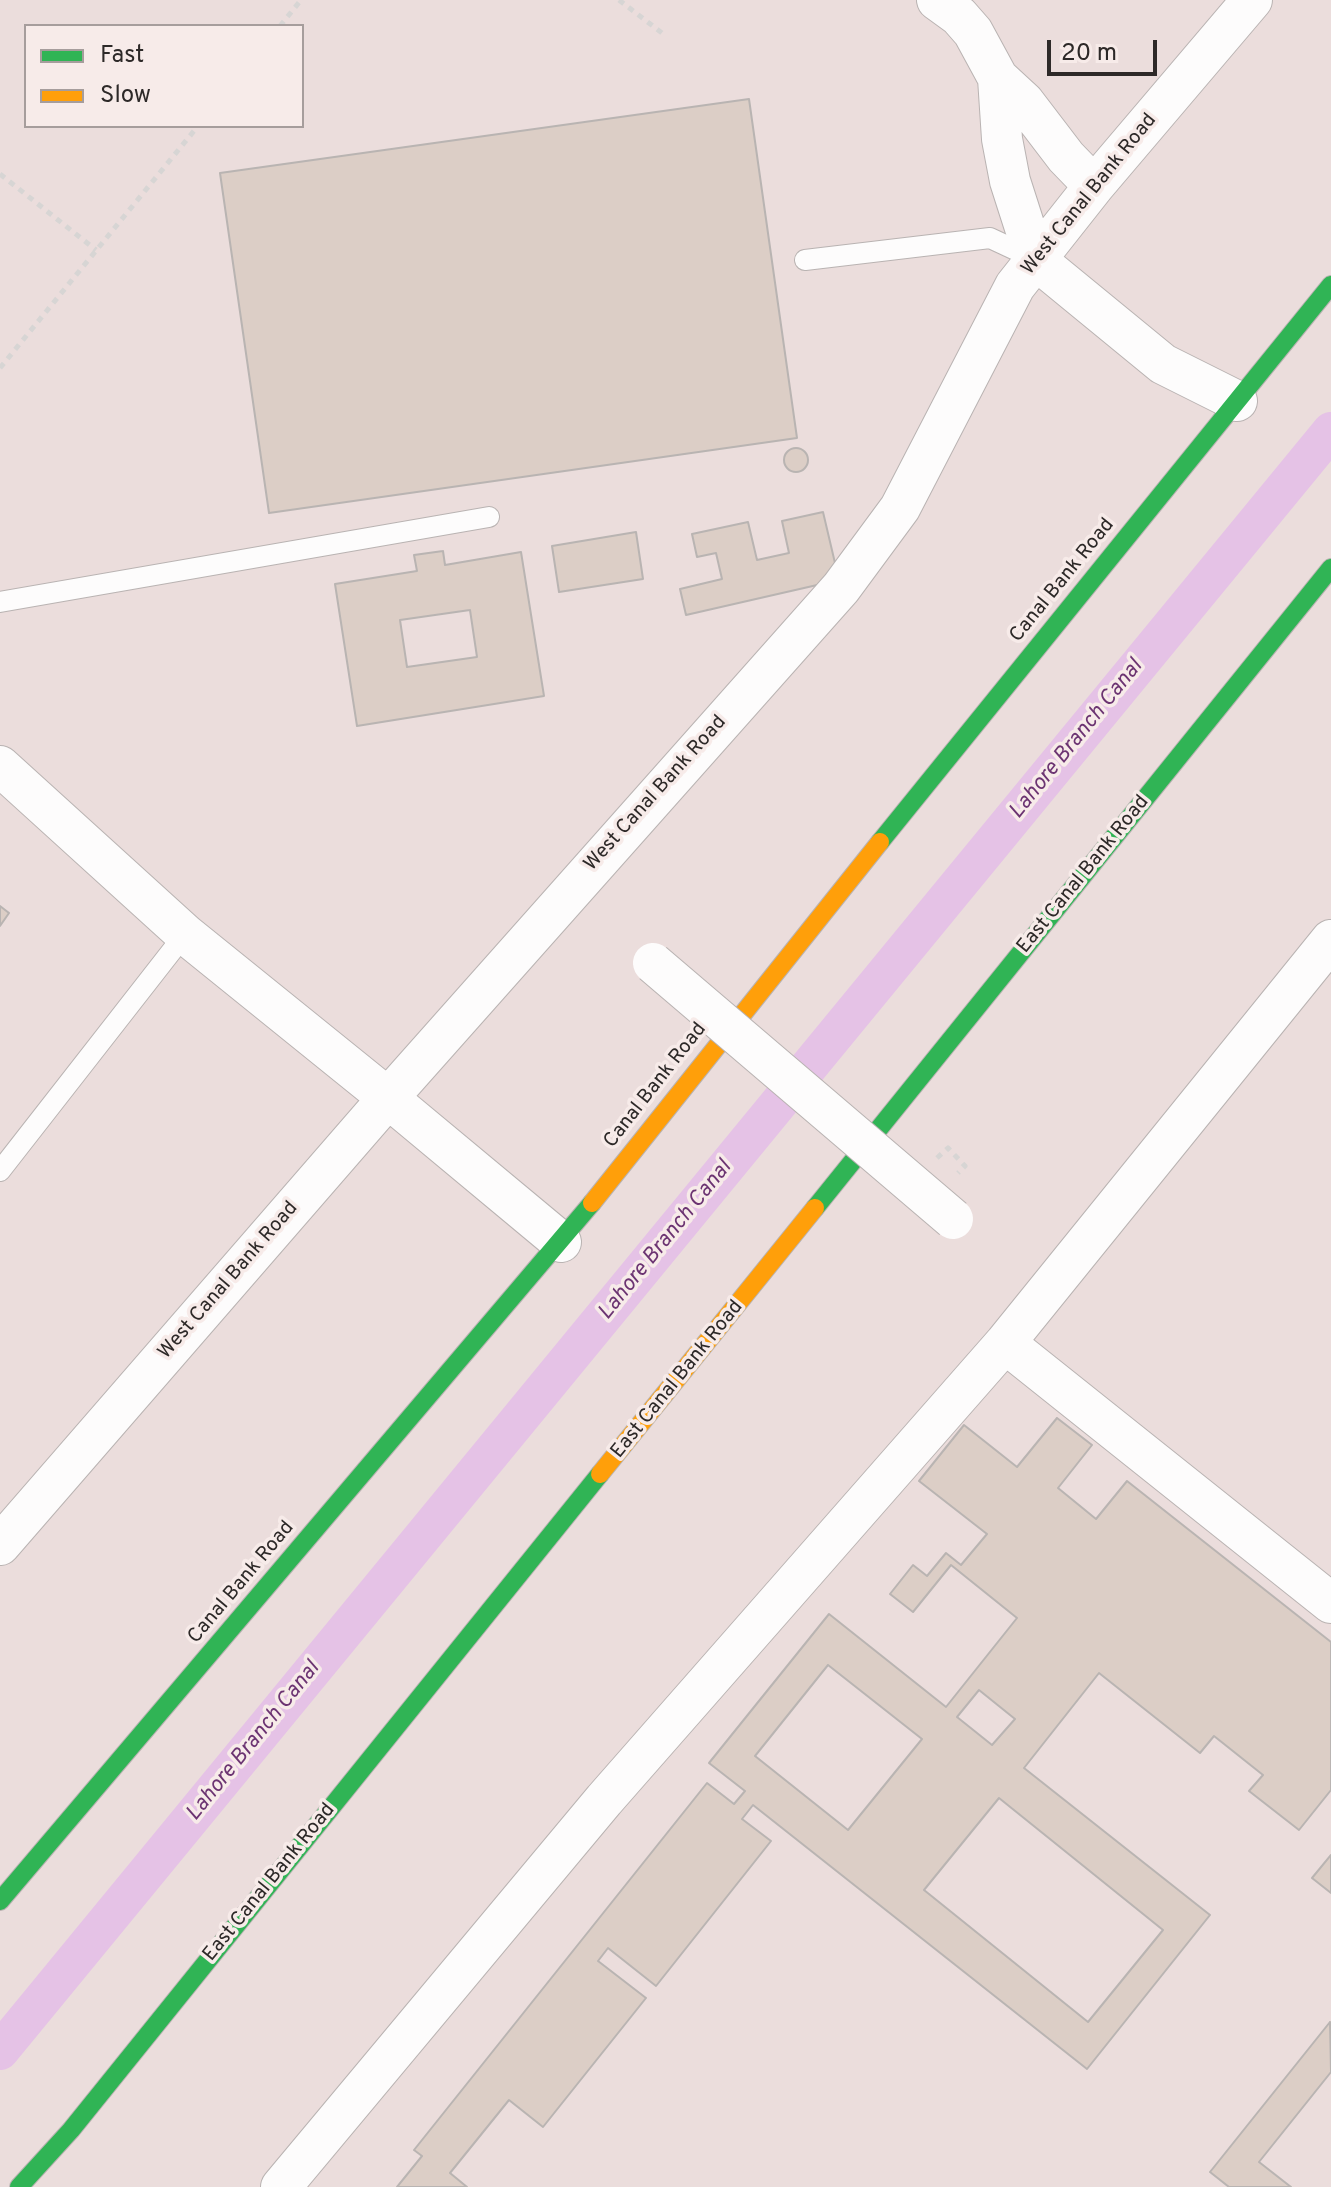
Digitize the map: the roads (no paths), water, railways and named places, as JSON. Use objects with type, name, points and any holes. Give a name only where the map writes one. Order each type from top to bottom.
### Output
[{"type":"highway","name":"Canal Bank Road","points":[[0,1901],[561,1242],[716,1045],[1331,285]]},
{"type":"highway","name":"East Canal Bank Road","points":[[19,2187],[71,2130],[1331,568]]},
{"type":"street","points":[[937,0],[959,16],[973,32],[998,78],[1024,102],[1066,157],[1094,186]]},
{"type":"street","name":"West Canal Bank Road","points":[[0,1545],[388,1098],[841,588],[900,508],[1015,286],[1094,186],[1252,0]]},
{"type":"street","points":[[998,78],[1002,139],[1010,181],[1035,259],[1163,364],[1237,401]]},
{"type":"street","points":[[0,766],[185,934],[561,1242]]},
{"type":"street","points":[[281,2187],[604,1800],[1005,1343],[1331,940]]},
{"type":"street","points":[[653,963],[953,1219]]},
{"type":"street","points":[[1005,1343],[1326,1589]]},
{"type":"lane","points":[[805,260],[990,238],[1035,259]]},
{"type":"lane","points":[[0,602],[489,517]]},
{"type":"lane","points":[[0,1171],[185,934]]},
{"type":"waterway","name":"Lahore Branch Canal","points":[[0,2051],[1331,431]]}]
